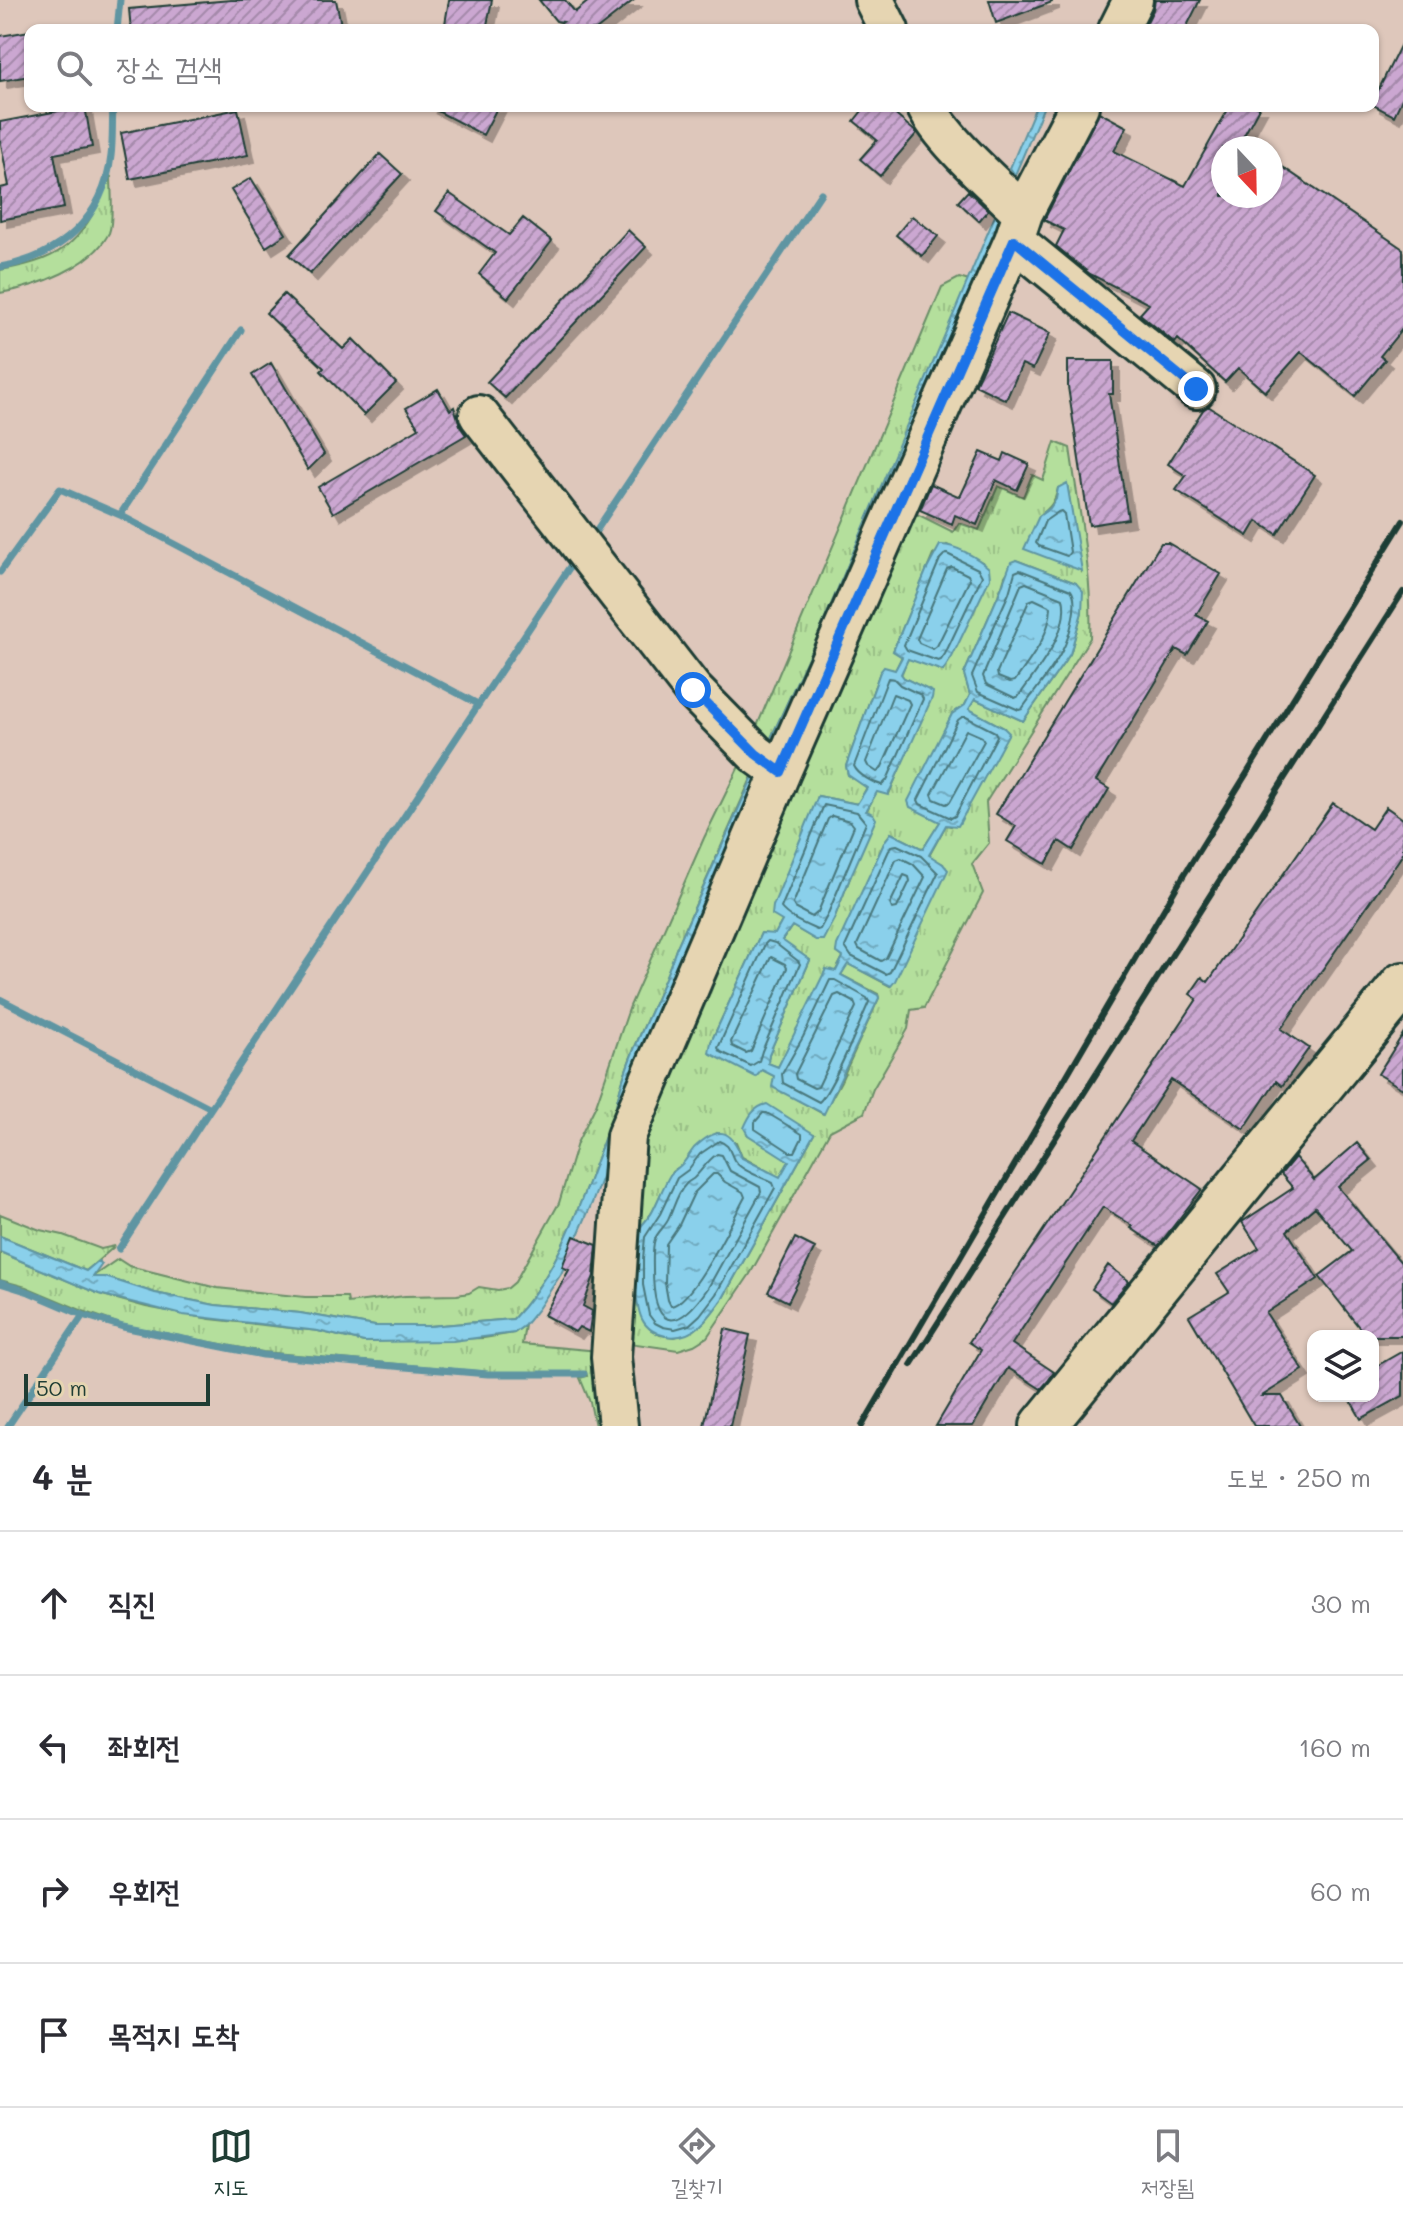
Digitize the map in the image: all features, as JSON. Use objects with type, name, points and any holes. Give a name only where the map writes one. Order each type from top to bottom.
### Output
[{"type":"main road","points":[[1043,1426],[1403,985]]},
{"type":"street","points":[[874,0],[886,24]]},
{"type":"street","points":[[1121,24],[1133,0]]},
{"type":"street","points":[[931,112],[1019,227],[1196,389]]},
{"type":"street","points":[[618,1426],[611,1357],[626,1136],[768,763],[1076,112]]},
{"type":"street","points":[[479,415],[693,690],[768,763]]},
{"type":"green space","points":[[111,176],[111,228],[101,245],[62,274],[0,293],[0,270],[43,259],[72,242],[92,215]]},
{"type":"green space","points":[[959,278],[969,281],[817,638],[765,751],[752,738],[942,287]]},
{"type":"green space","points":[[1055,442],[1070,448],[1087,566],[1090,638],[986,802],[989,843],[972,864],[983,893],[924,1008],[911,1010],[908,1029],[873,1089],[864,1113],[830,1131],[750,1274],[707,1337],[678,1350],[629,1343],[637,1142],[907,509],[953,532],[959,523],[979,530],[998,486],[1023,497],[1032,475],[1043,480]],"holes":[[[1067,484],[1081,570],[1081,571],[1039,516],[1052,504],[1058,488]],[[947,545],[982,562],[943,671],[908,658],[901,674],[932,692],[889,794],[877,791],[866,812],[850,878],[834,919],[816,940],[792,926],[782,941],[810,960],[767,1063],[778,1067],[836,971],[843,957],[836,952],[885,841],[891,833],[923,849],[940,822],[938,744],[952,714],[965,705],[970,695],[964,674],[1005,576],[1016,560],[1076,583],[1082,612],[1070,654],[1023,721],[975,699],[968,709],[1004,728],[951,826],[946,825],[929,856],[943,864],[890,986],[847,963],[841,975],[878,994],[879,998],[823,1114],[796,1099],[774,1076],[711,1042],[761,933],[775,935],[782,921],[818,796],[858,804],[867,787],[848,775],[846,766],[880,672],[895,671],[902,656],[893,651],[933,555]],[[717,1133],[736,1142],[742,1157],[780,1178],[790,1161],[749,1135],[814,1134],[723,1298],[693,1331],[675,1337],[660,1335],[650,1329],[638,1306],[635,1285],[636,1234],[653,1211],[672,1172],[694,1149]]]},
{"type":"green space","points":[[744,756],[757,765],[634,1049],[615,1111],[573,1221],[548,1273],[513,1319],[429,1326],[375,1326],[300,1313],[215,1305],[155,1293],[105,1277],[92,1277],[118,1259],[129,1266],[217,1288],[305,1297],[347,1297],[348,1303],[405,1296],[457,1295],[479,1287],[508,1288],[515,1282],[559,1203],[577,1143],[596,1105],[630,1006]]},
{"type":"green space","points":[[0,1214],[101,1249],[115,1246],[86,1271],[0,1236]]},
{"type":"green space","points":[[0,1252],[99,1294],[146,1307],[210,1319],[318,1331],[364,1342],[484,1338],[514,1333],[525,1325],[522,1344],[599,1351],[608,1426],[595,1426],[580,1378],[587,1376],[586,1372],[488,1372],[263,1352],[123,1325],[0,1280]]},
{"type":"water","points":[[1033,112],[1041,112],[1015,175],[1010,168]]},
{"type":"water","points":[[997,211],[1004,223],[776,756],[765,751],[817,638]]},
{"type":"water","points":[[1067,483],[1082,571],[1024,549],[1039,516],[1050,508],[1058,488]]},
{"type":"water","points":[[940,545],[959,549],[979,560],[989,568],[990,578],[943,671],[908,659],[901,674],[933,692],[932,698],[888,795],[877,792],[866,811],[876,819],[823,940],[816,940],[792,926],[782,940],[810,960],[769,1054],[768,1063],[778,1067],[826,969],[836,971],[843,957],[836,952],[837,945],[885,841],[891,833],[923,849],[940,822],[910,807],[908,801],[952,714],[965,705],[970,695],[964,674],[1011,562],[1016,560],[1076,583],[1083,591],[1082,612],[1070,654],[1023,721],[975,699],[969,709],[1009,733],[958,826],[946,825],[929,855],[948,870],[895,981],[891,986],[848,964],[841,975],[879,998],[824,1114],[772,1087],[774,1076],[762,1070],[756,1077],[709,1053],[711,1042],[761,933],[775,934],[782,921],[772,915],[773,906],[818,796],[857,804],[867,788],[848,775],[846,766],[880,672],[884,667],[895,670],[902,657],[893,651]]},
{"type":"water","points":[[758,765],[768,772],[651,1047],[592,1203],[561,1274],[538,1309],[514,1333],[453,1341],[364,1342],[318,1331],[183,1315],[99,1294],[0,1252],[0,1236],[86,1271],[98,1261],[102,1264],[93,1277],[105,1277],[155,1293],[215,1305],[300,1313],[375,1326],[429,1326],[513,1319],[548,1273],[573,1221],[615,1111],[634,1050]]},
{"type":"water","points":[[767,1104],[814,1134],[712,1313],[684,1335],[666,1336],[655,1332],[644,1322],[638,1302],[635,1241],[638,1231],[651,1214],[671,1173],[694,1148],[716,1133],[728,1135],[742,1158],[780,1177],[789,1161],[748,1135],[744,1128],[752,1113]]},
{"type":"building","points":[[231,0],[336,0],[341,24],[130,24],[129,9]]},
{"type":"building","points":[[449,0],[492,0],[487,24],[445,24]]},
{"type":"building","points":[[539,0],[565,0],[575,12],[590,0],[634,0],[604,24],[560,24],[563,22],[556,21]]},
{"type":"building","points":[[989,0],[1052,0],[1052,2],[996,23]]},
{"type":"building","points":[[1155,0],[1200,0],[1188,24],[1146,24]]},
{"type":"building","points":[[24,32],[24,77],[0,81],[0,36]]},
{"type":"building","points":[[1403,40],[1403,97],[1394,116],[1379,108],[1379,89]]},
{"type":"building","points":[[53,112],[86,112],[92,147],[54,154],[64,208],[0,220],[0,188],[9,186],[0,122]]},
{"type":"building","points":[[223,112],[239,112],[248,155],[130,179],[121,133]]},
{"type":"building","points":[[439,112],[495,112],[483,135]]},
{"type":"building","points":[[861,112],[892,112],[917,133],[880,176],[860,159],[877,140],[854,121]]},
{"type":"building","points":[[1099,112],[1127,127],[1114,151],[1185,186],[1211,140],[1211,208],[1283,208],[1283,167],[1403,249],[1403,328],[1380,356],[1385,360],[1355,396],[1301,352],[1265,392],[1238,368],[1225,382],[1178,339],[1175,343],[1140,314],[1149,304],[1090,274],[1056,246],[1064,230],[1044,220]]},
{"type":"building","points":[[1227,112],[1257,112],[1244,136],[1213,136]]},
{"type":"building","points":[[380,154],[402,174],[310,274],[289,255]]},
{"type":"building","points":[[251,178],[286,234],[266,247],[231,190]]},
{"type":"building","points":[[968,191],[988,210],[979,221],[958,202]]},
{"type":"building","points":[[449,193],[509,235],[523,218],[552,241],[508,298],[479,274],[495,253],[436,211]]},
{"type":"building","points":[[912,216],[938,236],[922,256],[896,235]]},
{"type":"building","points":[[628,230],[646,247],[505,398],[487,382]]},
{"type":"building","points":[[284,294],[343,349],[353,339],[396,383],[364,415],[321,371],[324,368],[266,313]]},
{"type":"building","points":[[1008,313],[1050,333],[1033,369],[1022,364],[1006,400],[975,385]]},
{"type":"building","points":[[1068,361],[1113,361],[1113,394],[1109,394],[1128,519],[1089,525],[1068,387]]},
{"type":"building","points":[[271,363],[324,454],[308,470],[252,375]]},
{"type":"building","points":[[438,389],[450,410],[454,407],[466,435],[333,513],[318,487],[419,428],[406,408]]},
{"type":"building","points":[[1208,406],[1315,475],[1277,534],[1257,521],[1248,536],[1176,490],[1186,476],[1168,464]]},
{"type":"building","points":[[981,452],[1002,461],[1005,453],[1029,464],[1017,490],[996,480],[977,525],[955,515],[952,524],[920,510],[931,484],[960,497]]},
{"type":"building","points":[[1161,543],[1168,543],[1221,574],[1196,615],[1208,621],[1187,655],[1176,649],[1096,781],[1109,789],[1073,850],[1059,841],[1046,864],[1007,841],[1016,826],[996,814]]},
{"type":"building","points":[[1333,803],[1371,829],[1386,807],[1403,819],[1403,854],[1281,1029],[1309,1048],[1282,1086],[1276,1081],[1244,1129],[1171,1080],[1131,1141],[1202,1189],[1158,1246],[1103,1207],[1012,1344],[1054,1372],[1048,1381],[1041,1389],[1008,1368],[973,1426],[936,1426],[981,1350],[969,1342],[1197,999],[1190,994],[1202,977],[1208,982]]},
{"type":"building","points":[[1403,1034],[1403,1089],[1378,1074]]},
{"type":"building","points":[[1357,1143],[1371,1160],[1338,1187],[1403,1265],[1403,1336],[1379,1336],[1379,1330],[1361,1330],[1319,1276],[1352,1251],[1315,1207],[1287,1231],[1318,1279],[1266,1313],[1303,1370],[1262,1396],[1282,1396],[1300,1426],[1254,1426],[1189,1316],[1229,1292],[1217,1274],[1259,1248],[1242,1222],[1293,1188],[1281,1174],[1295,1157],[1314,1180]]},
{"type":"building","points":[[574,1236],[597,1245],[594,1276],[583,1306],[592,1311],[589,1332],[579,1327],[575,1332],[544,1315],[569,1270],[562,1267]]},
{"type":"building","points":[[795,1238],[815,1248],[788,1302],[768,1292]]},
{"type":"building","points":[[1108,1265],[1129,1281],[1111,1303],[1092,1289]]},
{"type":"building","points":[[725,1329],[750,1335],[730,1426],[704,1426]]},
{"type":"building","points":[[1403,1351],[1403,1396],[1361,1419],[1351,1402],[1379,1402],[1379,1365]]},
{"type":"waterway","points":[[118,24],[120,0]]},
{"type":"waterway","points":[[0,267],[21,262],[59,244],[88,216],[107,178],[112,150],[113,112]]},
{"type":"waterway","points":[[590,540],[821,193]]},
{"type":"waterway","points":[[241,330],[120,515],[478,704]]},
{"type":"waterway","points":[[0,572],[60,489],[120,515]]},
{"type":"waterway","points":[[119,1249],[575,559]]},
{"type":"waterway","points":[[0,999],[211,1108]]},
{"type":"waterway","points":[[0,1283],[83,1315]]},
{"type":"waterway","points":[[8,1426],[83,1315],[123,1327],[263,1355],[488,1374],[584,1374]]},
{"type":"railway","points":[[862,1426],[1182,878],[1403,521]]},
{"type":"railway","points":[[911,1365],[1403,592]]},
{"type":"route","points":[[693,690],[756,754],[781,772],[1014,240],[1196,389]]}]
